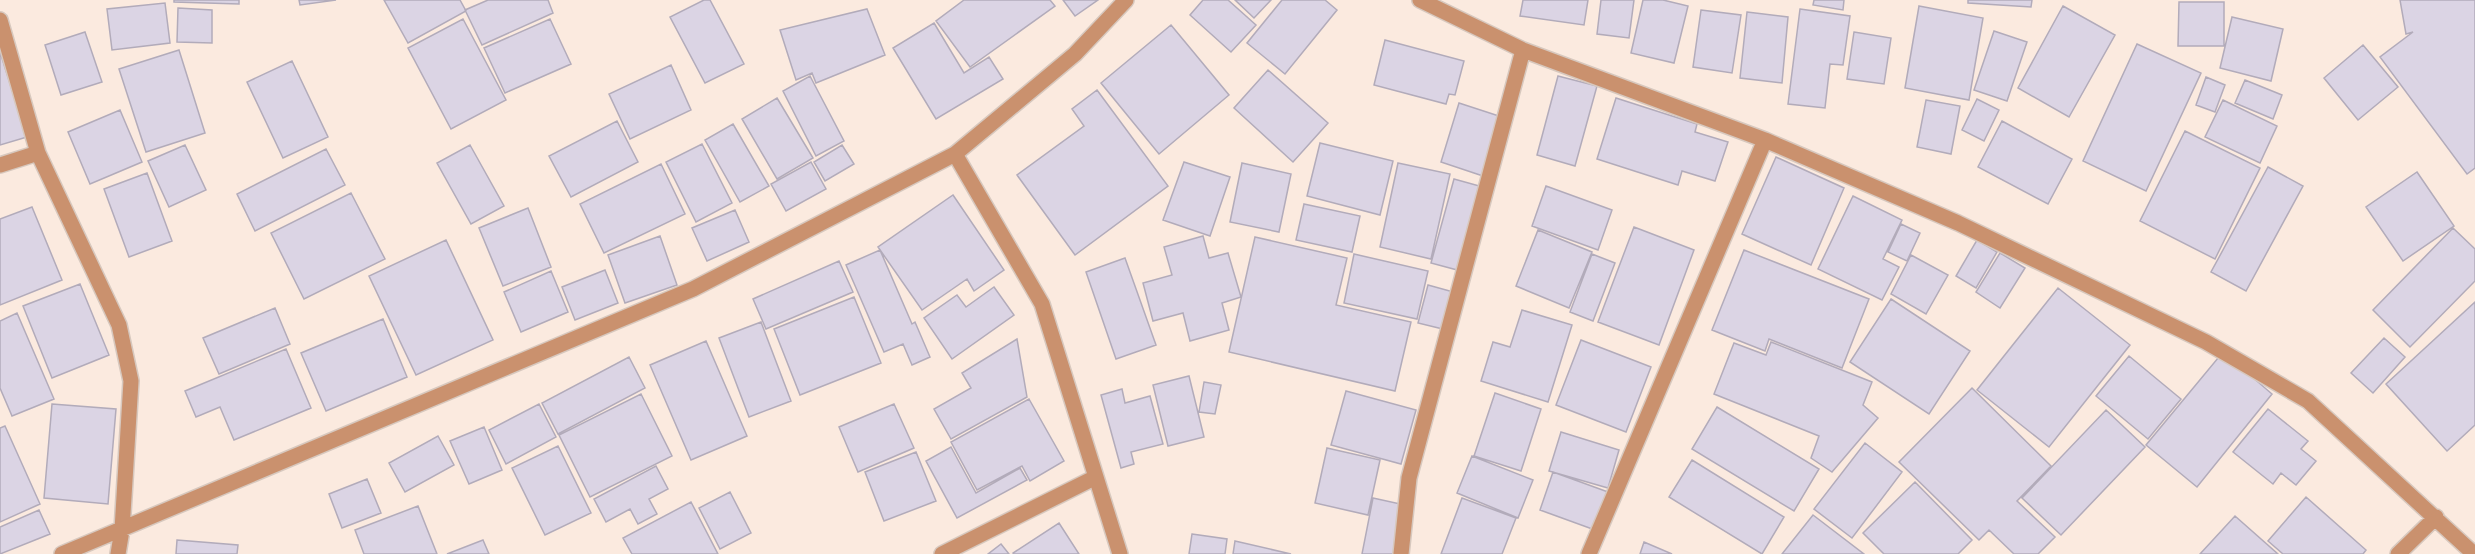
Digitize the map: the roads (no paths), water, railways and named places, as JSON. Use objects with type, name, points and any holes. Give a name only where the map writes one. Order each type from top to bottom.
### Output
[{"type":"street","points":[[62,554],[693,289],[955,154],[1075,54],[1126,0]]},
{"type":"street","points":[[1420,0],[1523,50],[1766,140],[1958,223],[2206,342],[2308,401],[2475,554]]},
{"type":"street","points":[[0,20],[38,153],[119,325],[131,381],[122,530],[118,554]]},
{"type":"street","points":[[1401,554],[1409,478],[1523,50]]},
{"type":"street","points":[[1589,554],[1766,140]]},
{"type":"street","points":[[0,165],[38,153]]},
{"type":"street","points":[[955,154],[1042,304],[1120,554]]},
{"type":"street","points":[[942,554],[1096,477]]},
{"type":"street","points":[[2398,554],[2436,517]]}]
